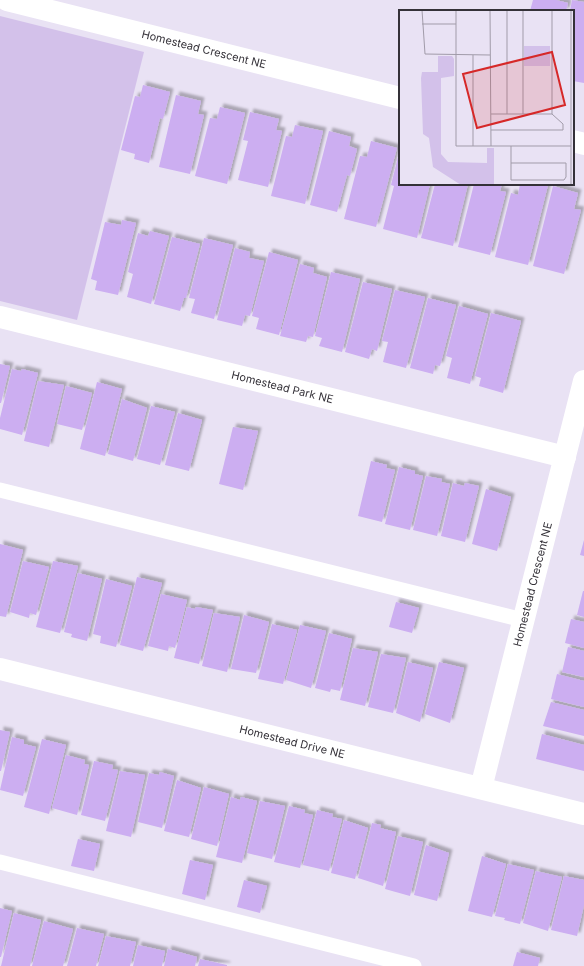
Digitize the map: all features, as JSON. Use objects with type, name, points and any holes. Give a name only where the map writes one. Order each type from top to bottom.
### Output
[{"type":"street","name":"Homestead Crescent NE","points":[[7,0],[399,98]]},
{"type":"street","points":[[574,141],[584,144]]},
{"type":"street","name":"Homestead Park NE","points":[[0,317],[565,457]]},
{"type":"street","name":"Homestead Crescent NE","points":[[481,788],[584,381]]},
{"type":"street","name":"Homestead Drive NE","points":[[0,669],[584,814]]},
{"type":"lane","points":[[0,490],[523,620]]},
{"type":"lane","points":[[0,862],[414,966]]},
{"type":"shaded area","points":[[0,16],[144,52],[77,320],[0,301]]},
{"type":"building","points":[[533,0],[556,0],[568,3],[566,10],[530,10]]},
{"type":"building","points":[[572,0],[584,2],[584,83],[574,81],[574,10],[570,10]]},
{"type":"building","points":[[143,85],[170,92],[163,119],[160,118],[149,163],[134,159],[135,154],[121,150],[135,96],[140,97]]},
{"type":"building","points":[[176,95],[201,101],[198,114],[204,115],[190,174],[159,167]]},
{"type":"building","points":[[220,107],[245,113],[227,184],[195,176],[210,118],[217,119]]},
{"type":"building","points":[[250,112],[279,119],[276,130],[282,131],[268,187],[238,180],[248,141],[243,140]]},
{"type":"building","points":[[295,125],[323,131],[305,204],[271,196],[286,136],[292,137]]},
{"type":"building","points":[[329,131],[351,137],[349,146],[357,149],[350,176],[347,175],[337,212],[310,205]]},
{"type":"building","points":[[371,141],[397,148],[376,227],[344,219],[360,156],[367,157]]},
{"type":"building","points":[[399,153],[399,185],[430,185],[417,238],[383,229],[394,186],[391,185]]},
{"type":"building","points":[[435,185],[468,185],[453,246],[421,238]]},
{"type":"building","points":[[474,185],[502,185],[500,191],[506,192],[490,255],[458,247]]},
{"type":"building","points":[[520,185],[548,185],[528,265],[495,257],[511,193],[518,195]]},
{"type":"building","points":[[553,186],[578,193],[574,209],[581,210],[564,274],[533,266]]},
{"type":"building","points":[[122,220],[136,223],[118,295],[95,290],[97,281],[91,279],[105,222],[121,225]]},
{"type":"building","points":[[150,231],[169,236],[151,304],[127,297],[133,274],[128,272],[138,233],[148,236]]},
{"type":"building","points":[[172,237],[200,244],[186,298],[184,298],[180,311],[154,304]]},
{"type":"building","points":[[204,238],[233,245],[214,319],[191,313],[195,299],[189,298]]},
{"type":"building","points":[[235,248],[250,252],[249,258],[264,261],[250,316],[245,315],[242,326],[217,320]]},
{"type":"building","points":[[269,252],[298,260],[279,335],[256,329],[259,318],[252,316]]},
{"type":"building","points":[[300,264],[314,268],[313,273],[327,277],[313,337],[308,336],[306,342],[280,336]]},
{"type":"building","points":[[331,272],[360,279],[342,352],[319,346],[322,338],[315,336]]},
{"type":"building","points":[[363,282],[392,289],[377,351],[372,349],[369,359],[345,352]]},
{"type":"building","points":[[395,290],[425,297],[406,368],[383,362],[388,342],[382,341]]},
{"type":"building","points":[[428,298],[456,305],[440,366],[435,365],[433,374],[410,368]]},
{"type":"building","points":[[459,306],[488,314],[470,384],[447,378],[452,358],[446,356]]},
{"type":"building","points":[[491,313],[521,321],[503,393],[479,386],[481,378],[475,376]]},
{"type":"building","points":[[0,364],[10,366],[1,403],[0,403]]},
{"type":"building","points":[[12,369],[21,371],[22,369],[38,373],[22,435],[0,429],[0,418]]},
{"type":"building","points":[[38,381],[64,385],[49,447],[24,441]]},
{"type":"building","points":[[97,382],[122,389],[105,456],[80,449]]},
{"type":"building","points":[[66,386],[92,393],[82,430],[57,424]]},
{"type":"building","points":[[122,399],[147,408],[133,461],[108,454]]},
{"type":"building","points":[[151,406],[175,412],[160,465],[137,459]]},
{"type":"building","points":[[178,413],[202,420],[189,471],[165,465]]},
{"type":"building","points":[[233,427],[258,431],[243,490],[219,484]]},
{"type":"building","points":[[371,461],[387,465],[386,468],[395,470],[382,522],[358,516]]},
{"type":"building","points":[[399,467],[415,471],[415,474],[423,476],[410,530],[385,524]]},
{"type":"building","points":[[426,476],[442,479],[441,482],[450,484],[437,536],[413,530]]},
{"type":"building","points":[[453,483],[464,486],[465,483],[479,486],[465,542],[441,536]]},
{"type":"building","points":[[486,489],[511,497],[497,551],[472,544]]},
{"type":"building","points":[[584,540],[584,556],[580,555]]},
{"type":"building","points":[[0,544],[23,550],[6,617],[0,616]]},
{"type":"building","points":[[23,561],[49,567],[36,615],[30,613],[29,618],[10,612]]},
{"type":"building","points":[[53,561],[78,566],[60,633],[36,627]]},
{"type":"building","points":[[78,573],[102,579],[87,641],[71,637],[72,634],[64,632]]},
{"type":"building","points":[[137,577],[162,583],[143,651],[120,645]]},
{"type":"building","points":[[106,579],[132,586],[116,647],[100,643],[101,636],[93,634]]},
{"type":"building","points":[[584,591],[584,617],[577,615]]},
{"type":"building","points":[[161,594],[187,600],[175,648],[169,646],[168,651],[148,646]]},
{"type":"building","points":[[396,602],[419,608],[412,633],[389,627]]},
{"type":"building","points":[[187,607],[213,610],[199,664],[174,658]]},
{"type":"building","points":[[214,613],[240,617],[227,672],[202,666]]},
{"type":"building","points":[[244,615],[269,622],[256,673],[231,669]]},
{"type":"building","points":[[571,619],[584,622],[584,648],[565,643]]},
{"type":"building","points":[[272,624],[297,630],[283,684],[258,679]]},
{"type":"building","points":[[300,625],[326,631],[311,688],[286,680]]},
{"type":"building","points":[[329,633],[352,639],[340,691],[331,689],[330,692],[315,688]]},
{"type":"building","points":[[568,647],[584,651],[584,677],[562,672]]},
{"type":"building","points":[[353,648],[378,652],[365,706],[340,700]]},
{"type":"building","points":[[381,654],[406,658],[393,713],[368,707]]},
{"type":"building","points":[[408,662],[433,668],[420,722],[396,713]]},
{"type":"building","points":[[439,662],[464,668],[450,723],[425,714]]},
{"type":"building","points":[[557,674],[584,681],[584,707],[551,699]]},
{"type":"building","points":[[551,702],[584,710],[584,736],[543,726]]},
{"type":"building","points":[[0,730],[10,732],[1,771],[0,771]]},
{"type":"building","points":[[542,734],[584,745],[584,771],[536,759]]},
{"type":"building","points":[[12,737],[24,740],[24,744],[36,747],[23,796],[0,790]]},
{"type":"building","points":[[42,739],[66,745],[49,814],[24,807]]},
{"type":"building","points":[[66,755],[85,760],[84,764],[89,765],[77,815],[52,808]]},
{"type":"building","points":[[94,761],[113,765],[112,769],[118,770],[105,821],[81,815]]},
{"type":"building","points":[[120,771],[145,775],[131,837],[106,831]]},
{"type":"building","points":[[160,772],[174,776],[162,828],[138,822],[149,773],[159,775]]},
{"type":"building","points":[[177,780],[201,788],[189,837],[164,831]]},
{"type":"building","points":[[204,787],[229,794],[217,846],[191,839]]},
{"type":"building","points":[[231,797],[240,800],[241,797],[257,801],[242,863],[216,857]]},
{"type":"building","points":[[260,801],[285,806],[272,859],[247,853]]},
{"type":"building","points":[[289,806],[305,810],[304,813],[313,815],[300,868],[274,862]]},
{"type":"building","points":[[317,810],[333,814],[332,817],[342,819],[329,871],[303,865]]},
{"type":"building","points":[[344,820],[368,828],[355,879],[331,873]]},
{"type":"building","points":[[372,823],[381,825],[380,828],[396,832],[383,886],[358,878]]},
{"type":"building","points":[[398,836],[423,842],[410,896],[385,889]]},
{"type":"building","points":[[78,839],[100,844],[94,871],[71,866]]},
{"type":"building","points":[[426,845],[449,853],[437,901],[414,895]]},
{"type":"building","points":[[482,856],[506,864],[492,917],[468,911]]},
{"type":"building","points":[[190,860],[213,865],[205,900],[182,894]]},
{"type":"building","points":[[508,864],[534,870],[520,924],[495,916]]},
{"type":"building","points":[[536,871],[562,877],[548,931],[523,923]]},
{"type":"building","points":[[564,876],[584,880],[584,905],[577,936],[551,930]]},
{"type":"building","points":[[244,880],[267,886],[260,913],[237,907]]},
{"type":"building","points":[[0,908],[12,911],[1,957],[0,957]]},
{"type":"building","points":[[14,913],[41,920],[30,966],[1,966]]},
{"type":"building","points":[[44,921],[73,929],[63,966],[32,966]]},
{"type":"building","points":[[77,928],[104,934],[96,966],[67,966]]},
{"type":"building","points":[[106,936],[136,942],[130,966],[98,966]]},
{"type":"building","points":[[138,945],[165,951],[162,966],[133,966]]},
{"type":"building","points":[[168,949],[197,957],[195,966],[164,966]]},
{"type":"building","points":[[517,952],[540,958],[538,966],[513,966]]},
{"type":"building","points":[[200,959],[227,965],[227,966],[198,966]]}]
